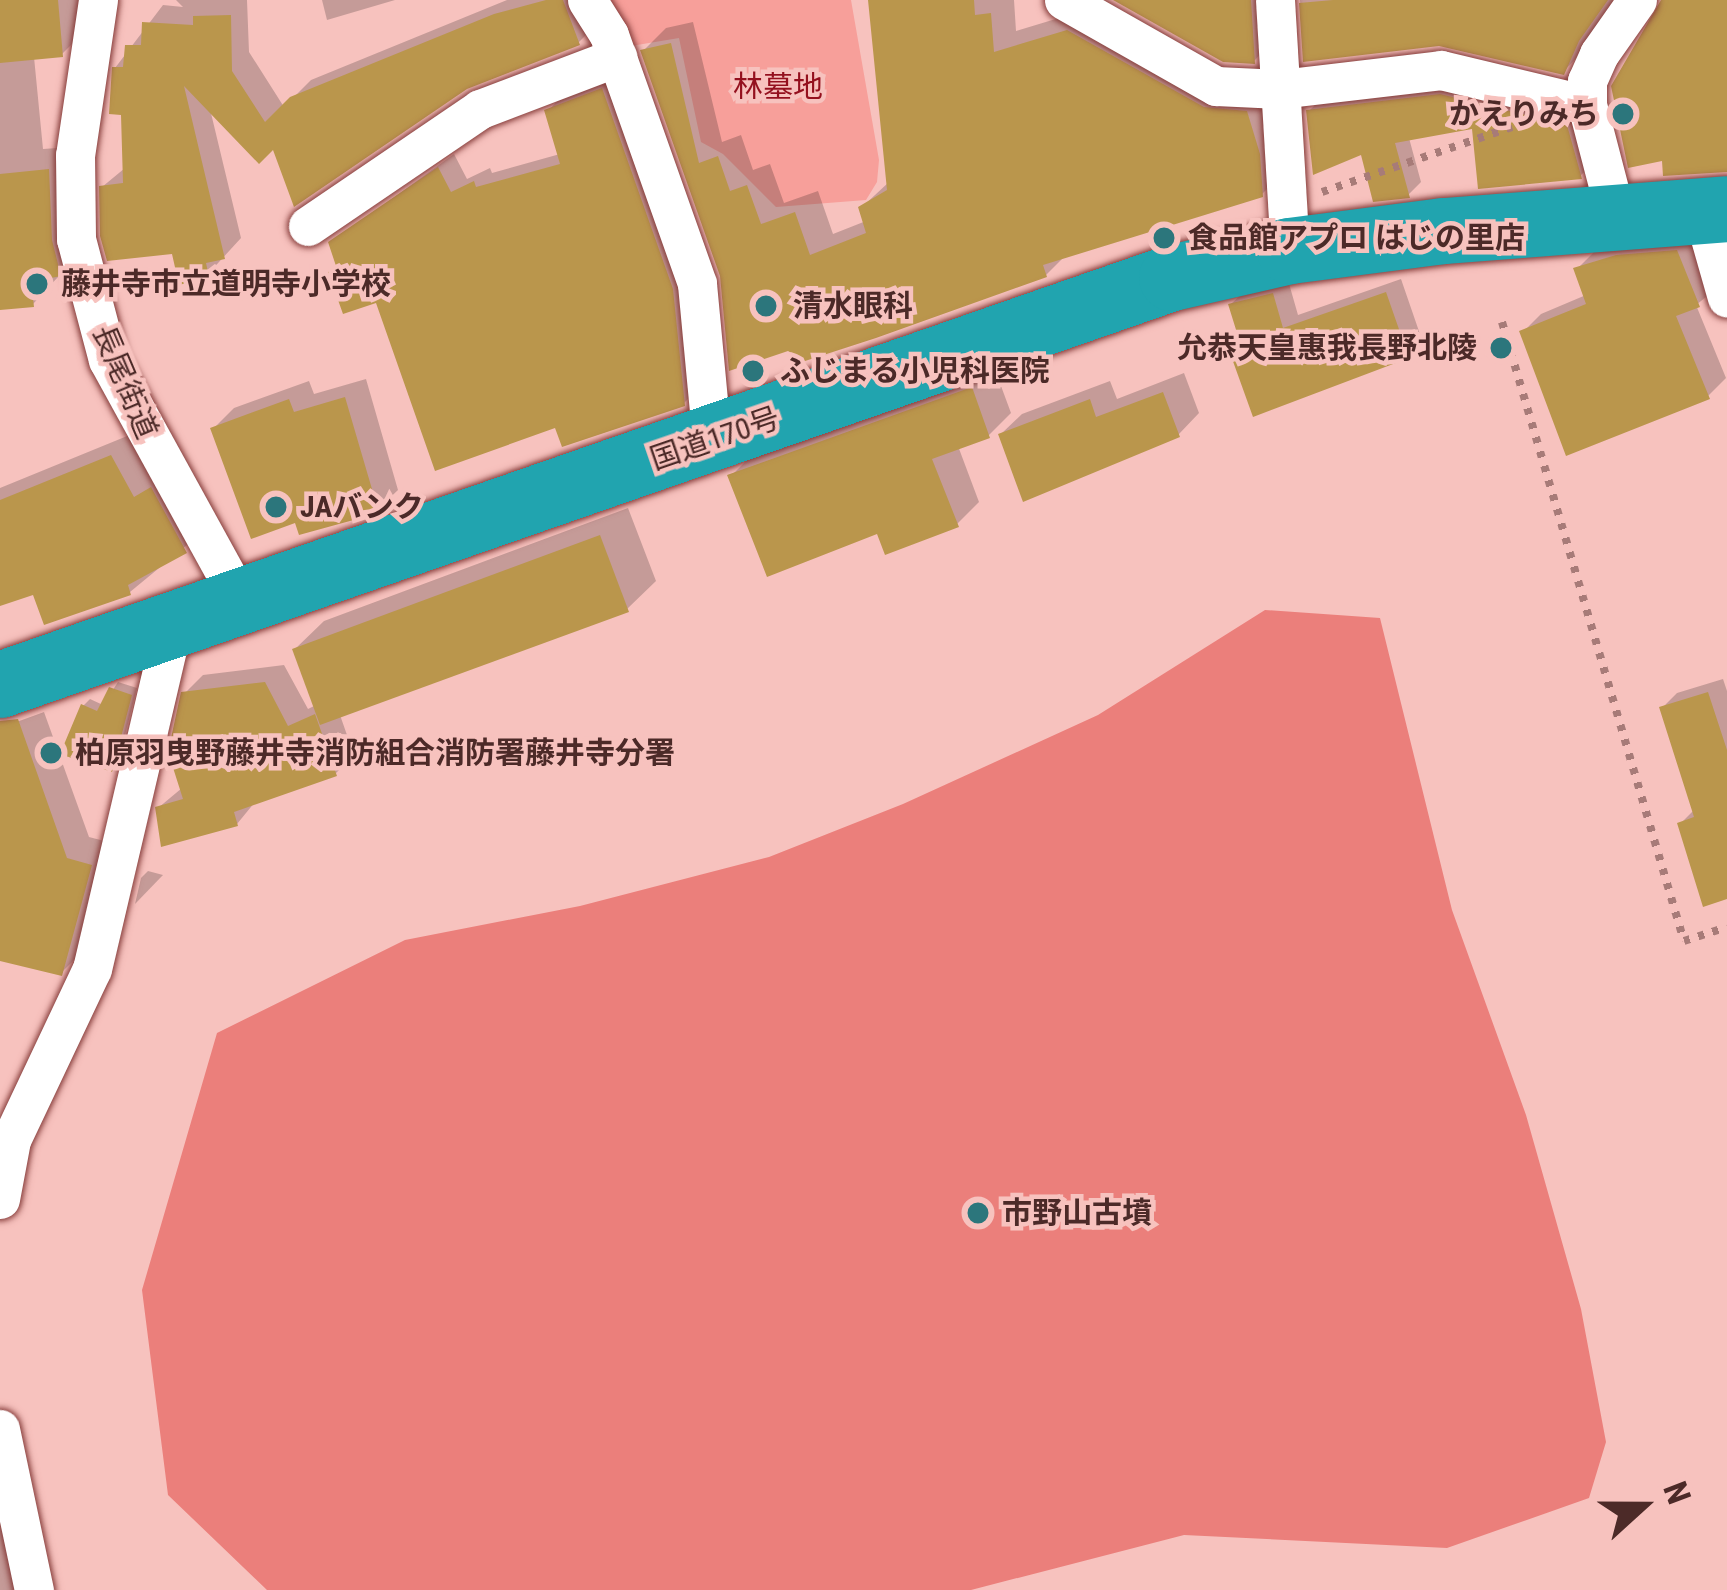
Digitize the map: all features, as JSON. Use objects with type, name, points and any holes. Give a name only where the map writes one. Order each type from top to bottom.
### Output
[{"type":"highway","name":"国道170号","points":[[0,685],[240,600],[303,584],[500,510],[712,442],[1172,278],[1288,228],[1715,210]]},
{"type":"street","name":"長尾街道","points":[[98,0],[75,155],[76,239],[109,360],[240,600]]},
{"type":"street","points":[[586,0],[617,57],[697,284],[712,442]]},
{"type":"street","points":[[1064,0],[1216,86],[1280,89],[1441,70],[1587,105]]},
{"type":"street","points":[[1275,0],[1288,228]]},
{"type":"street","points":[[1616,216],[1587,105],[1587,81],[1599,54],[1637,0]]},
{"type":"street","points":[[308,226],[480,109],[617,57]]},
{"type":"street","points":[[1715,210],[1727,298]]},
{"type":"street","points":[[0,1199],[11,1140],[92,969],[173,623]]},
{"type":"street","points":[[0,1429],[34,1590]]},
{"type":"path","points":[[1288,228],[1423,154],[1587,105]]},
{"type":"path","points":[[1502,322],[1684,941],[1727,927]]},
{"type":"green space","name":"林墓地","points":[[600,0],[851,0],[879,160],[877,182],[866,200],[776,207],[723,154],[701,142],[679,38],[625,47]]},
{"type":"shaded area","points":[[1265,610],[1380,618],[1452,910],[1526,1115],[1581,1309],[1606,1442],[1589,1498],[1447,1548],[1184,1535],[971,1590],[267,1590],[168,1495],[142,1290],[217,1033],[405,940],[580,906],[769,857],[903,804],[1098,715]]},
{"type":"building","points":[[0,0],[58,0],[63,57],[0,63]]},
{"type":"building","points":[[563,0],[580,45],[467,89],[294,207],[273,150],[259,164],[184,86],[225,259],[206,263],[209,277],[179,285],[172,254],[107,261],[100,236],[99,186],[123,183],[121,115],[109,114],[112,67],[123,67],[125,45],[141,45],[142,22],[193,25],[193,16],[231,15],[232,71],[265,122],[290,97],[494,14]]},
{"type":"building","points":[[868,0],[974,0],[975,15],[991,13],[994,52],[1067,30],[1204,107],[1247,111],[1260,154],[1263,197],[1043,265],[1047,277],[876,338],[805,361],[788,351],[729,371],[720,276],[640,50],[671,43],[699,163],[718,156],[730,191],[747,185],[761,224],[795,212],[810,255],[866,233],[858,207],[887,190]]},
{"type":"building","points":[[1113,0],[1251,0],[1255,64],[1223,62]]},
{"type":"building","points":[[1608,0],[1579,41],[1564,75],[1439,46],[1303,62],[1299,3]]},
{"type":"building","points":[[1661,0],[1727,0],[1727,172],[1663,176],[1662,161],[1628,168],[1611,86]]},
{"type":"building","points":[[602,88],[673,289],[685,406],[562,447],[555,428],[435,471],[376,303],[343,314],[328,272],[337,269],[328,242],[438,167],[451,192],[474,181],[476,187],[560,164],[544,110]]},
{"type":"building","points":[[1440,94],[1567,125],[1582,179],[1478,189],[1472,129],[1395,143],[1410,198],[1373,202],[1361,155],[1313,175],[1306,110]]},
{"type":"building","points":[[49,169],[52,240],[61,276],[31,282],[34,307],[0,310],[0,174]]},
{"type":"building","points":[[1677,250],[1700,307],[1676,316],[1710,399],[1566,456],[1519,331],[1586,304],[1573,268],[1616,255]]},
{"type":"building","points":[[1386,292],[1409,358],[1253,417],[1230,353],[1242,349],[1228,304],[1273,293],[1283,328]]},
{"type":"building","points":[[972,387],[990,438],[932,459],[959,527],[885,555],[877,534],[767,577],[727,475]]},
{"type":"building","points":[[1163,392],[1180,437],[1023,502],[998,434],[1090,399],[1096,417]]},
{"type":"building","points":[[345,397],[379,513],[299,535],[295,523],[251,539],[210,428],[289,399],[294,412]]},
{"type":"building","points":[[111,455],[134,497],[151,487],[187,553],[128,585],[131,595],[44,625],[33,595],[0,606],[0,500]]},
{"type":"building","points":[[600,535],[629,612],[320,725],[292,649]]},
{"type":"building","points":[[265,682],[288,726],[315,714],[337,776],[234,812],[238,826],[161,847],[155,807],[183,799],[168,752],[181,692]]},
{"type":"building","points":[[109,687],[132,695],[112,772],[60,754],[81,704],[97,711]]},
{"type":"building","points":[[1708,692],[1727,750],[1727,899],[1703,907],[1677,823],[1694,817],[1659,707]]},
{"type":"building","points":[[18,719],[67,858],[92,865],[62,976],[0,961],[0,721]]},
{"type":"place","name":"かえりみち","points":[[1623,114]]},
{"type":"place","name":"食品館アプロ はじの里店","points":[[1164,238]]},
{"type":"place","name":"藤井寺市立道明寺小学校","points":[[37,284]]},
{"type":"place","name":"清水眼科","points":[[766,306]]},
{"type":"place","name":"允恭天皇惠我長野北陵","points":[[1501,348]]},
{"type":"place","name":"ふじまる小児科医院","points":[[753,371]]},
{"type":"place","name":"JAバンク","points":[[276,507]]},
{"type":"place","name":"柏原羽曳野藤井寺消防組合消防署藤井寺分署","points":[[51,753]]},
{"type":"place","name":"市野山古墳","points":[[978,1213]]}]
